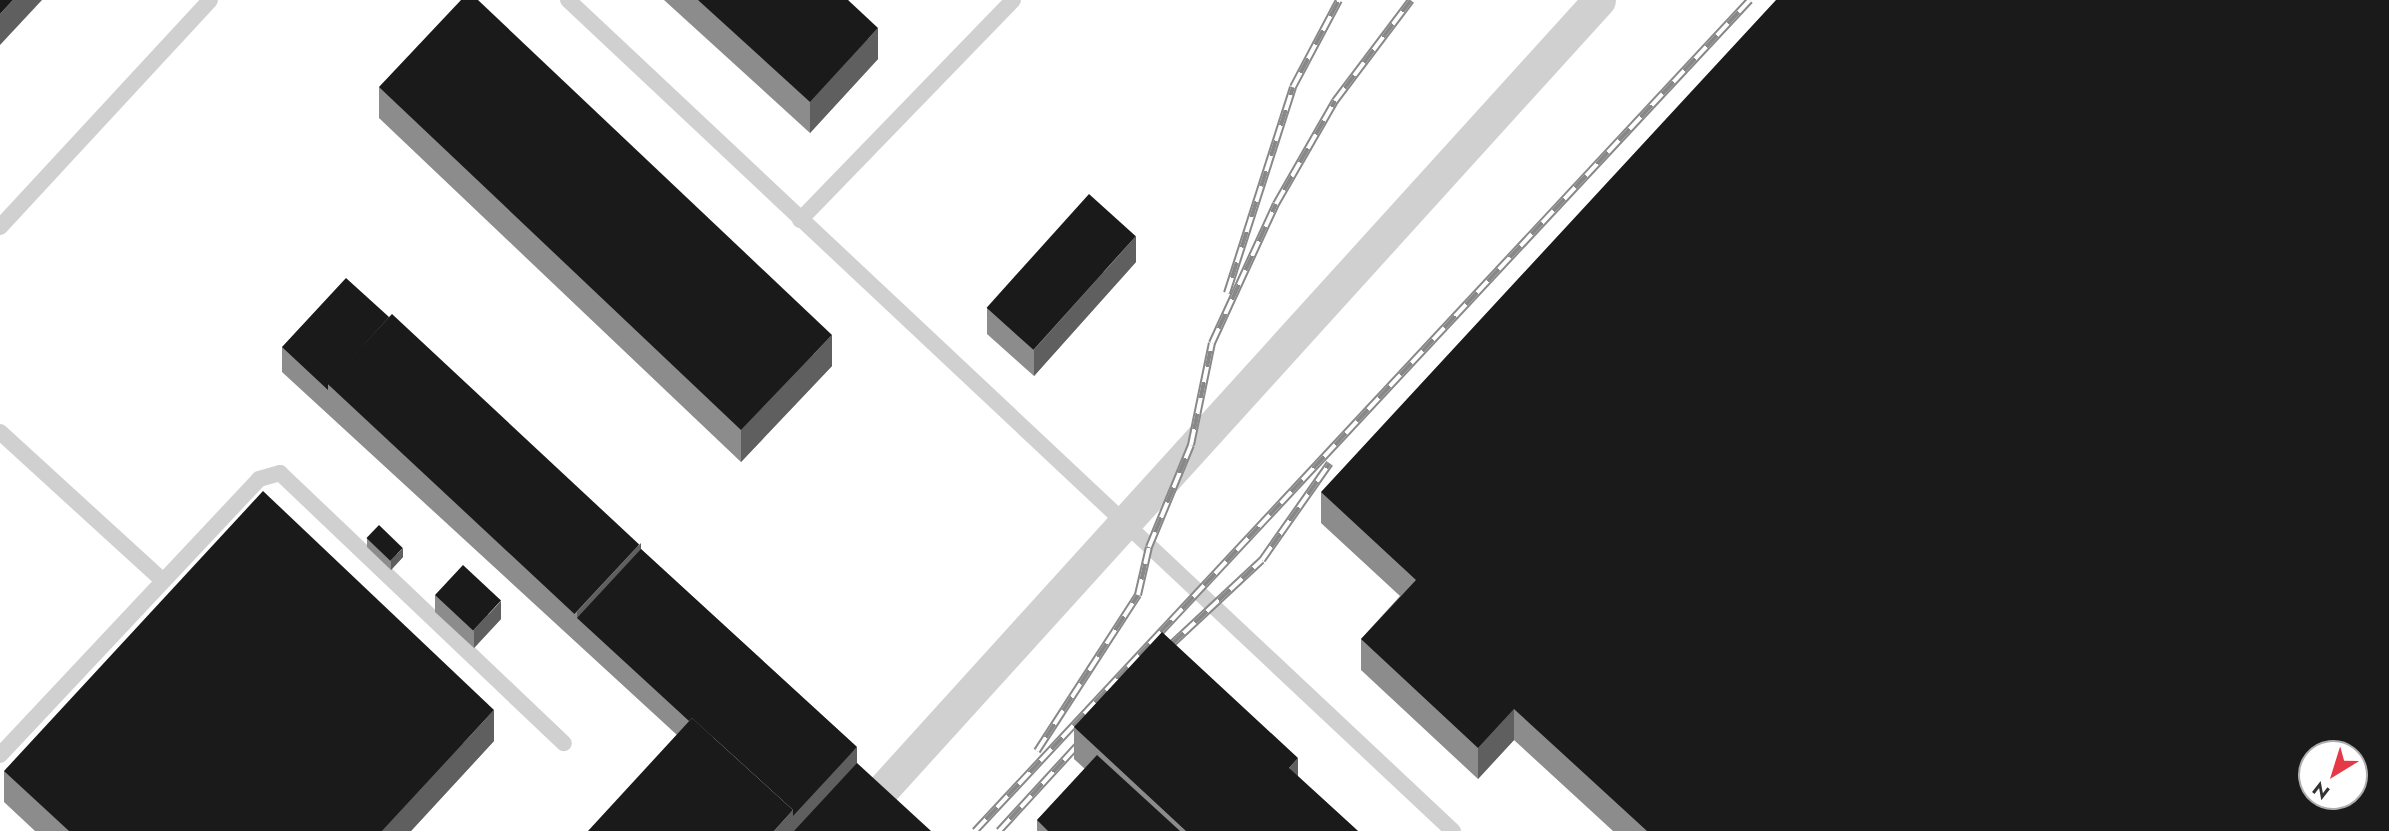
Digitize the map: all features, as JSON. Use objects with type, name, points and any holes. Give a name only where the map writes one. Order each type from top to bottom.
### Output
[{"type":"street","points":[[845,831],[1599,0]]},
{"type":"lane","points":[[0,227],[210,0]]},
{"type":"lane","points":[[568,0],[1453,831]]},
{"type":"lane","points":[[800,220],[1013,0]]},
{"type":"lane","points":[[0,432],[162,580]]},
{"type":"lane","points":[[0,755],[259,479],[280,473],[564,743]]},
{"type":"building","points":[[0,0],[13,0],[0,14]]},
{"type":"building","points":[[461,0],[478,0],[832,335],[741,430],[379,87]]},
{"type":"building","points":[[698,0],[848,0],[878,28],[810,102]]},
{"type":"building","points":[[1776,0],[2389,0],[2389,831],[1647,831],[1514,709],[1478,748],[1361,639],[1416,580],[1321,492]]},
{"type":"building","points":[[1089,194],[1136,236],[1033,350],[987,308]]},
{"type":"building","points":[[346,278],[389,317],[328,384],[328,390],[282,347]]},
{"type":"building","points":[[392,314],[639,545],[574,614],[327,383]]},
{"type":"building","points":[[263,491],[494,710],[382,831],[69,831],[4,771]]},
{"type":"building","points":[[379,525],[403,548],[390,561],[366,538]]},
{"type":"building","points":[[641,549],[857,747],[793,816],[793,810],[692,718],[689,721],[577,618]]},
{"type":"building","points":[[463,565],[501,600],[473,630],[435,595]]},
{"type":"building","points":[[1162,632],[1298,758],[1289,768],[1358,831],[1186,831],[1074,727]]},
{"type":"building","points":[[692,718],[793,810],[774,831],[588,831]]},
{"type":"building","points":[[1097,755],[1180,831],[1048,831],[1037,820]]},
{"type":"building","points":[[857,763],[931,831],[794,831]]},
{"type":"railway","points":[[1227,293],[1293,87],[1339,0]]},
{"type":"railway","points":[[1037,751],[1138,595],[1149,547],[1191,445],[1212,343],[1276,204],[1335,101],[1411,0]]},
{"type":"railway","points":[[975,831],[1750,0]]},
{"type":"railway","points":[[1160,655],[1262,560],[1330,463]]},
{"type":"railway","points":[[999,831],[1087,735]]}]
